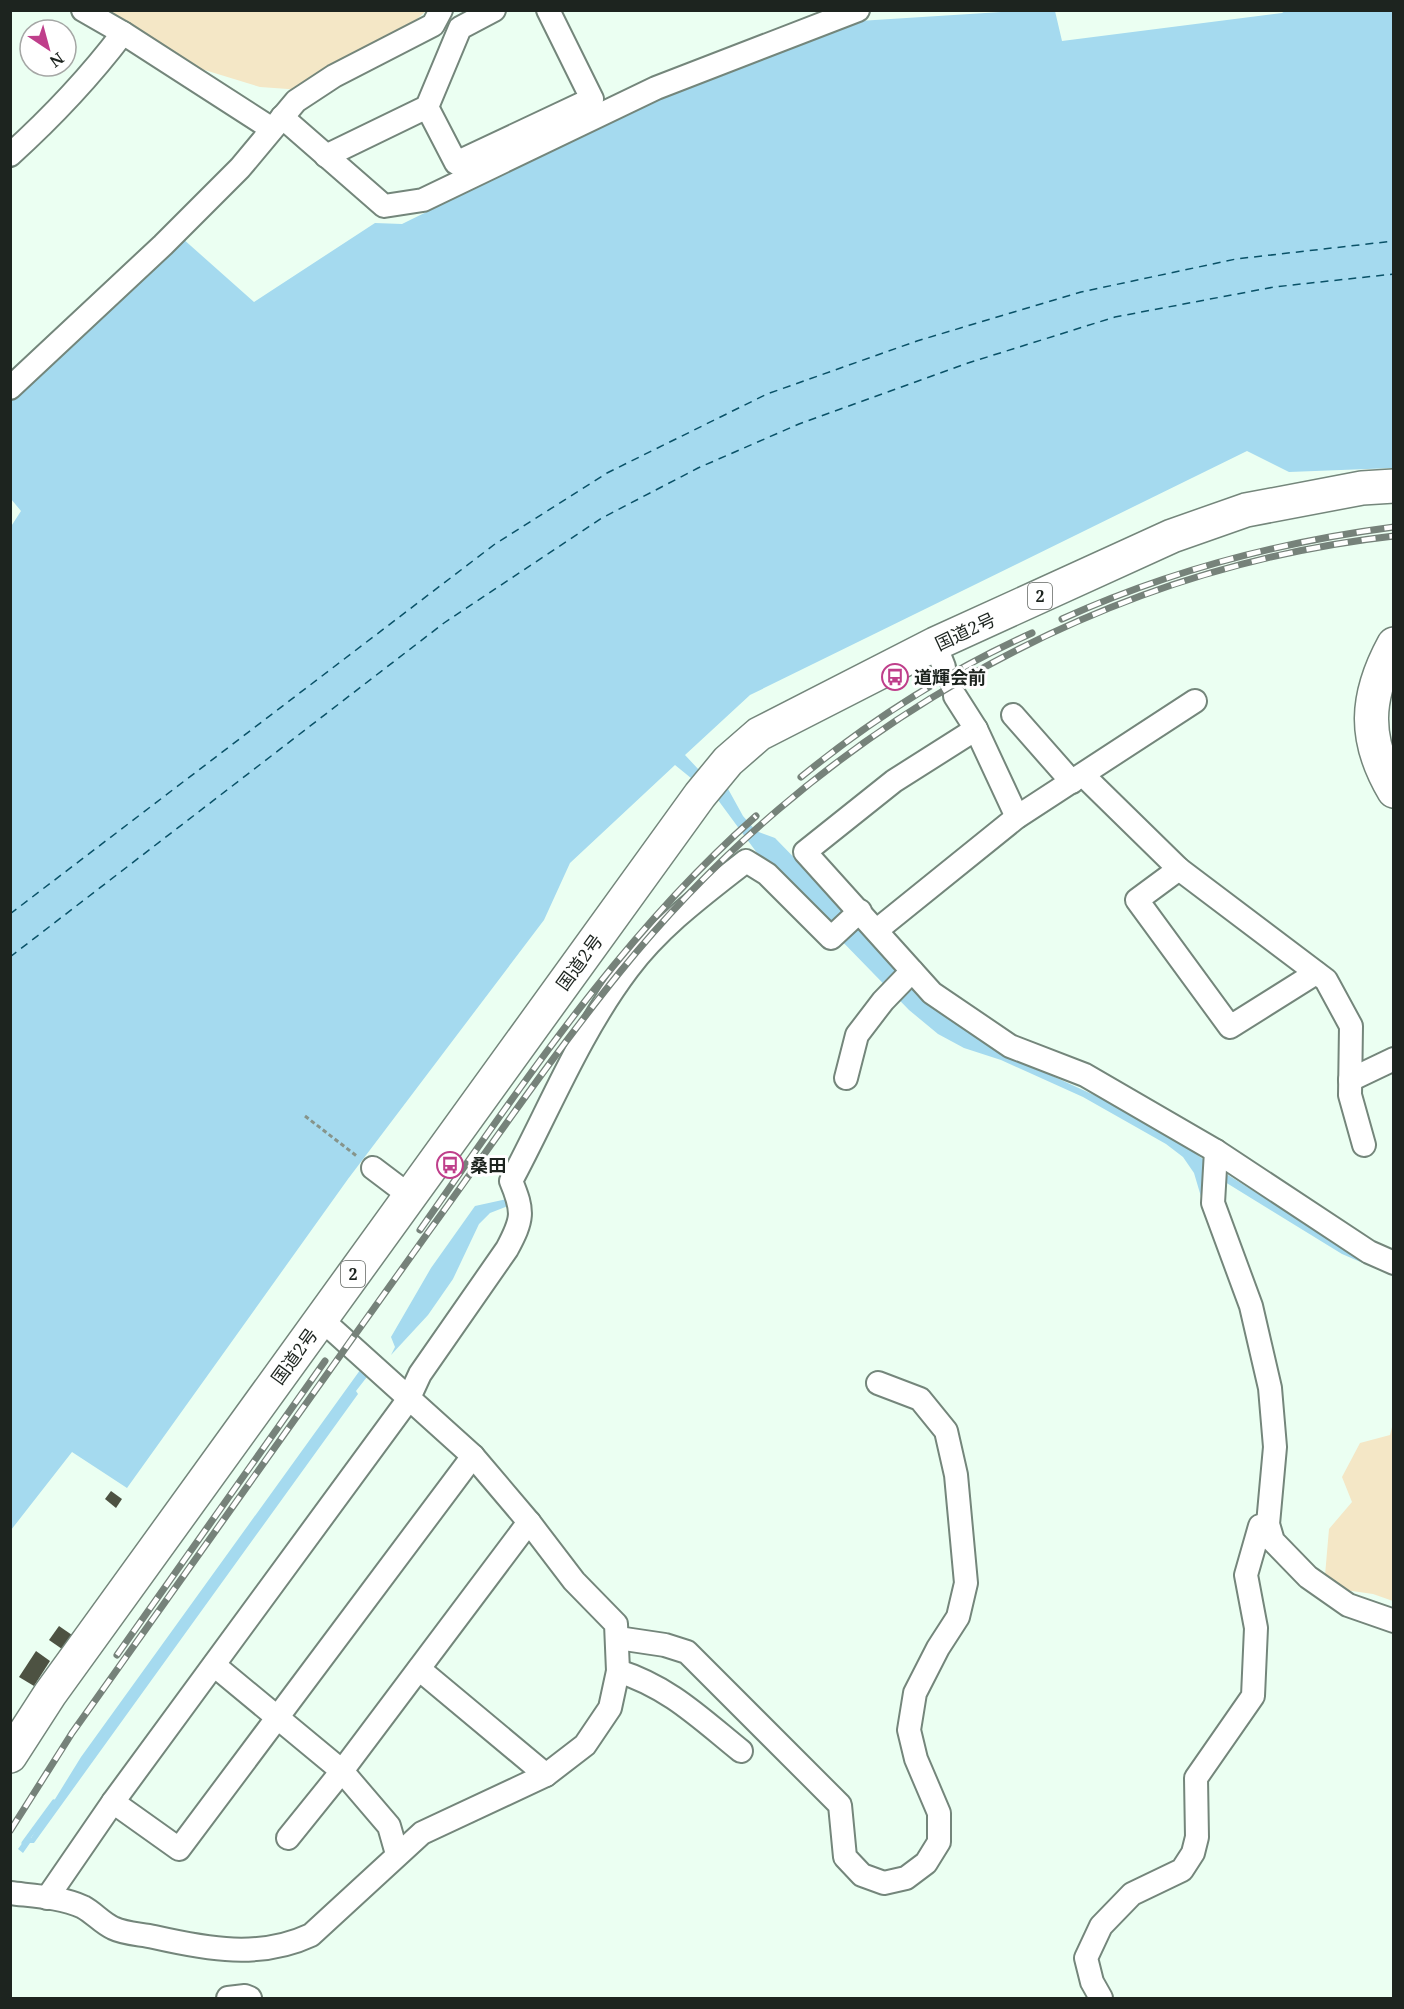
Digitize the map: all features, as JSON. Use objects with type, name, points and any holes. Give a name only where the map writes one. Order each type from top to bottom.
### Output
[{"type":"highway","name":"国道2号","points":[[10,1756],[50,1694],[707,786],[759,734],[940,656],[1172,536],[1246,510],[1362,488],[1394,486]]},
{"type":"highway","points":[[1394,644],[1379,670],[1372,698],[1370,729],[1379,767],[1394,791]]},
{"type":"street","points":[[83,10],[277,123],[326,156],[384,206],[423,200],[656,88],[858,10]]},
{"type":"street","points":[[10,388],[163,245],[240,168],[296,101],[334,76],[433,25],[441,10]]},
{"type":"street","points":[[326,156],[427,107],[460,28],[494,10]]},
{"type":"street","points":[[427,107],[456,163],[592,99],[548,10]]},
{"type":"street","points":[[10,155],[54,116],[99,65],[123,33]]},
{"type":"street","points":[[955,696],[976,729],[1017,817]]},
{"type":"street","points":[[877,930],[1017,817],[1196,701]]},
{"type":"street","points":[[1013,715],[1077,778],[1179,869],[1326,980],[1351,1026],[1350,1095],[1364,1145]]},
{"type":"street","points":[[976,729],[894,781],[805,852],[932,993],[1010,1046],[1085,1076],[1216,1164],[1369,1252],[1394,1263]]},
{"type":"street","points":[[47,1898],[113,1802],[408,1400],[420,1374],[512,1240],[522,1207],[511,1182],[588,1028],[629,967],[675,918],[746,861],[767,874],[831,938],[860,911]]},
{"type":"street","points":[[1179,869],[1137,900],[1230,1027],[1316,973]]},
{"type":"street","points":[[846,1078],[857,1035],[883,1000],[912,971]]},
{"type":"street","points":[[1350,1080],[1394,1059]]},
{"type":"street","points":[[1216,1164],[1213,1203],[1251,1306],[1269,1388],[1275,1447],[1268,1524],[1273,1541],[1308,1577],[1348,1605],[1394,1621]]},
{"type":"street","points":[[373,1168],[410,1196]]},
{"type":"street","points":[[10,1893],[47,1898],[82,1907],[113,1928],[228,1951],[260,1950],[293,1944],[311,1935],[422,1833],[546,1775],[585,1745],[610,1708],[618,1671],[616,1624],[574,1581],[529,1522],[473,1456],[408,1400],[321,1319]]},
{"type":"street","points":[[618,1638],[665,1645],[687,1652],[840,1805],[845,1857],[862,1875],[884,1883],[906,1878],[926,1863],[939,1842],[939,1813],[916,1759],[909,1730],[915,1693],[938,1647],[958,1617],[966,1583],[956,1475],[946,1431],[920,1400],[878,1383]]},
{"type":"street","points":[[113,1802],[179,1849],[473,1456]]},
{"type":"street","points":[[288,1838],[342,1771],[529,1522]]},
{"type":"street","points":[[1101,1998],[1092,1982],[1086,1958],[1101,1926],[1132,1894],[1182,1870],[1193,1852],[1197,1837],[1196,1778],[1253,1696],[1256,1628],[1246,1575],[1260,1526],[1268,1524]]},
{"type":"street","points":[[214,1665],[278,1715],[342,1771],[389,1826],[397,1854]]},
{"type":"street","points":[[419,1669],[546,1775]]},
{"type":"street","points":[[618,1671],[647,1680],[669,1694],[741,1751]]},
{"type":"street","points":[[228,1998],[245,1996],[250,1998]]},
{"type":"path","points":[[305,1116],[373,1168]]},
{"type":"shaded area","points":[[108,11],[426,11],[405,30],[302,90],[260,87],[185,64]]},
{"type":"shaded area","points":[[1393,1423],[1393,1601],[1373,1594],[1324,1587],[1329,1529],[1352,1502],[1342,1477],[1360,1443],[1390,1435]]},
{"type":"water","points":[[1017,11],[1055,11],[1062,41],[1285,11],[1393,11],[1393,468],[1289,472],[1247,451],[750,695],[685,755],[700,771],[727,787],[743,816],[756,831],[775,838],[845,910],[846,917],[895,964],[1013,1058],[1120,1107],[1171,1135],[1204,1160],[1316,1230],[1393,1268],[1393,1276],[1342,1254],[1225,1182],[1202,1200],[1194,1173],[1183,1157],[1166,1144],[1083,1097],[1001,1060],[964,1048],[938,1034],[909,1010],[760,857],[718,800],[675,765],[570,863],[544,920],[348,1179],[127,1488],[72,1452],[11,1530],[10,528],[21,511],[11,499],[11,397],[182,238],[254,302],[375,223],[402,224],[655,100],[859,21]]},
{"type":"water","points":[[507,1199],[508,1206],[490,1213],[479,1224],[453,1279],[428,1315],[391,1355],[395,1347],[391,1337],[431,1268],[475,1206]]},
{"type":"water","points":[[363,1366],[370,1373],[356,1391],[358,1394],[34,1843],[30,1843],[23,1853],[18,1849],[26,1838],[31,1838],[81,1757]]},
{"type":"building","points":[[111,1491],[122,1499],[116,1508],[105,1499]]},
{"type":"building","points":[[59,1626],[72,1635],[62,1649],[49,1640]]},
{"type":"building","points":[[36,1651],[50,1661],[34,1686],[19,1677]]},
{"type":"waterway","points":[[24,1843],[54,1802]]},
{"type":"ferry route","points":[[10,914],[495,544],[607,473],[767,394],[917,341],[1081,292],[1236,259],[1394,241]]},
{"type":"ferry route","points":[[10,957],[444,623],[602,518],[698,468],[799,424],[968,363],[1115,317],[1274,287],[1394,274]]},
{"type":"tunnel","points":[[944,667],[955,696]]},
{"type":"railway","points":[[1062,619],[1142,586],[1225,561],[1309,541],[1394,527]]},
{"type":"railway","points":[[10,1831],[72,1733],[382,1296],[570,1036],[620,972],[696,887],[779,809],[869,739],[965,678],[1066,627],[1172,585],[1281,555],[1394,536]]},
{"type":"railway","points":[[801,777],[883,716],[971,663],[1032,633]]},
{"type":"railway","points":[[420,1230],[536,1066],[618,961],[661,910],[756,816]]},
{"type":"railway","points":[[117,1655],[325,1361]]},
{"type":"place","name":"道輝会前","points":[[895,677]]},
{"type":"place","name":"桑田","points":[[450,1165]]}]
